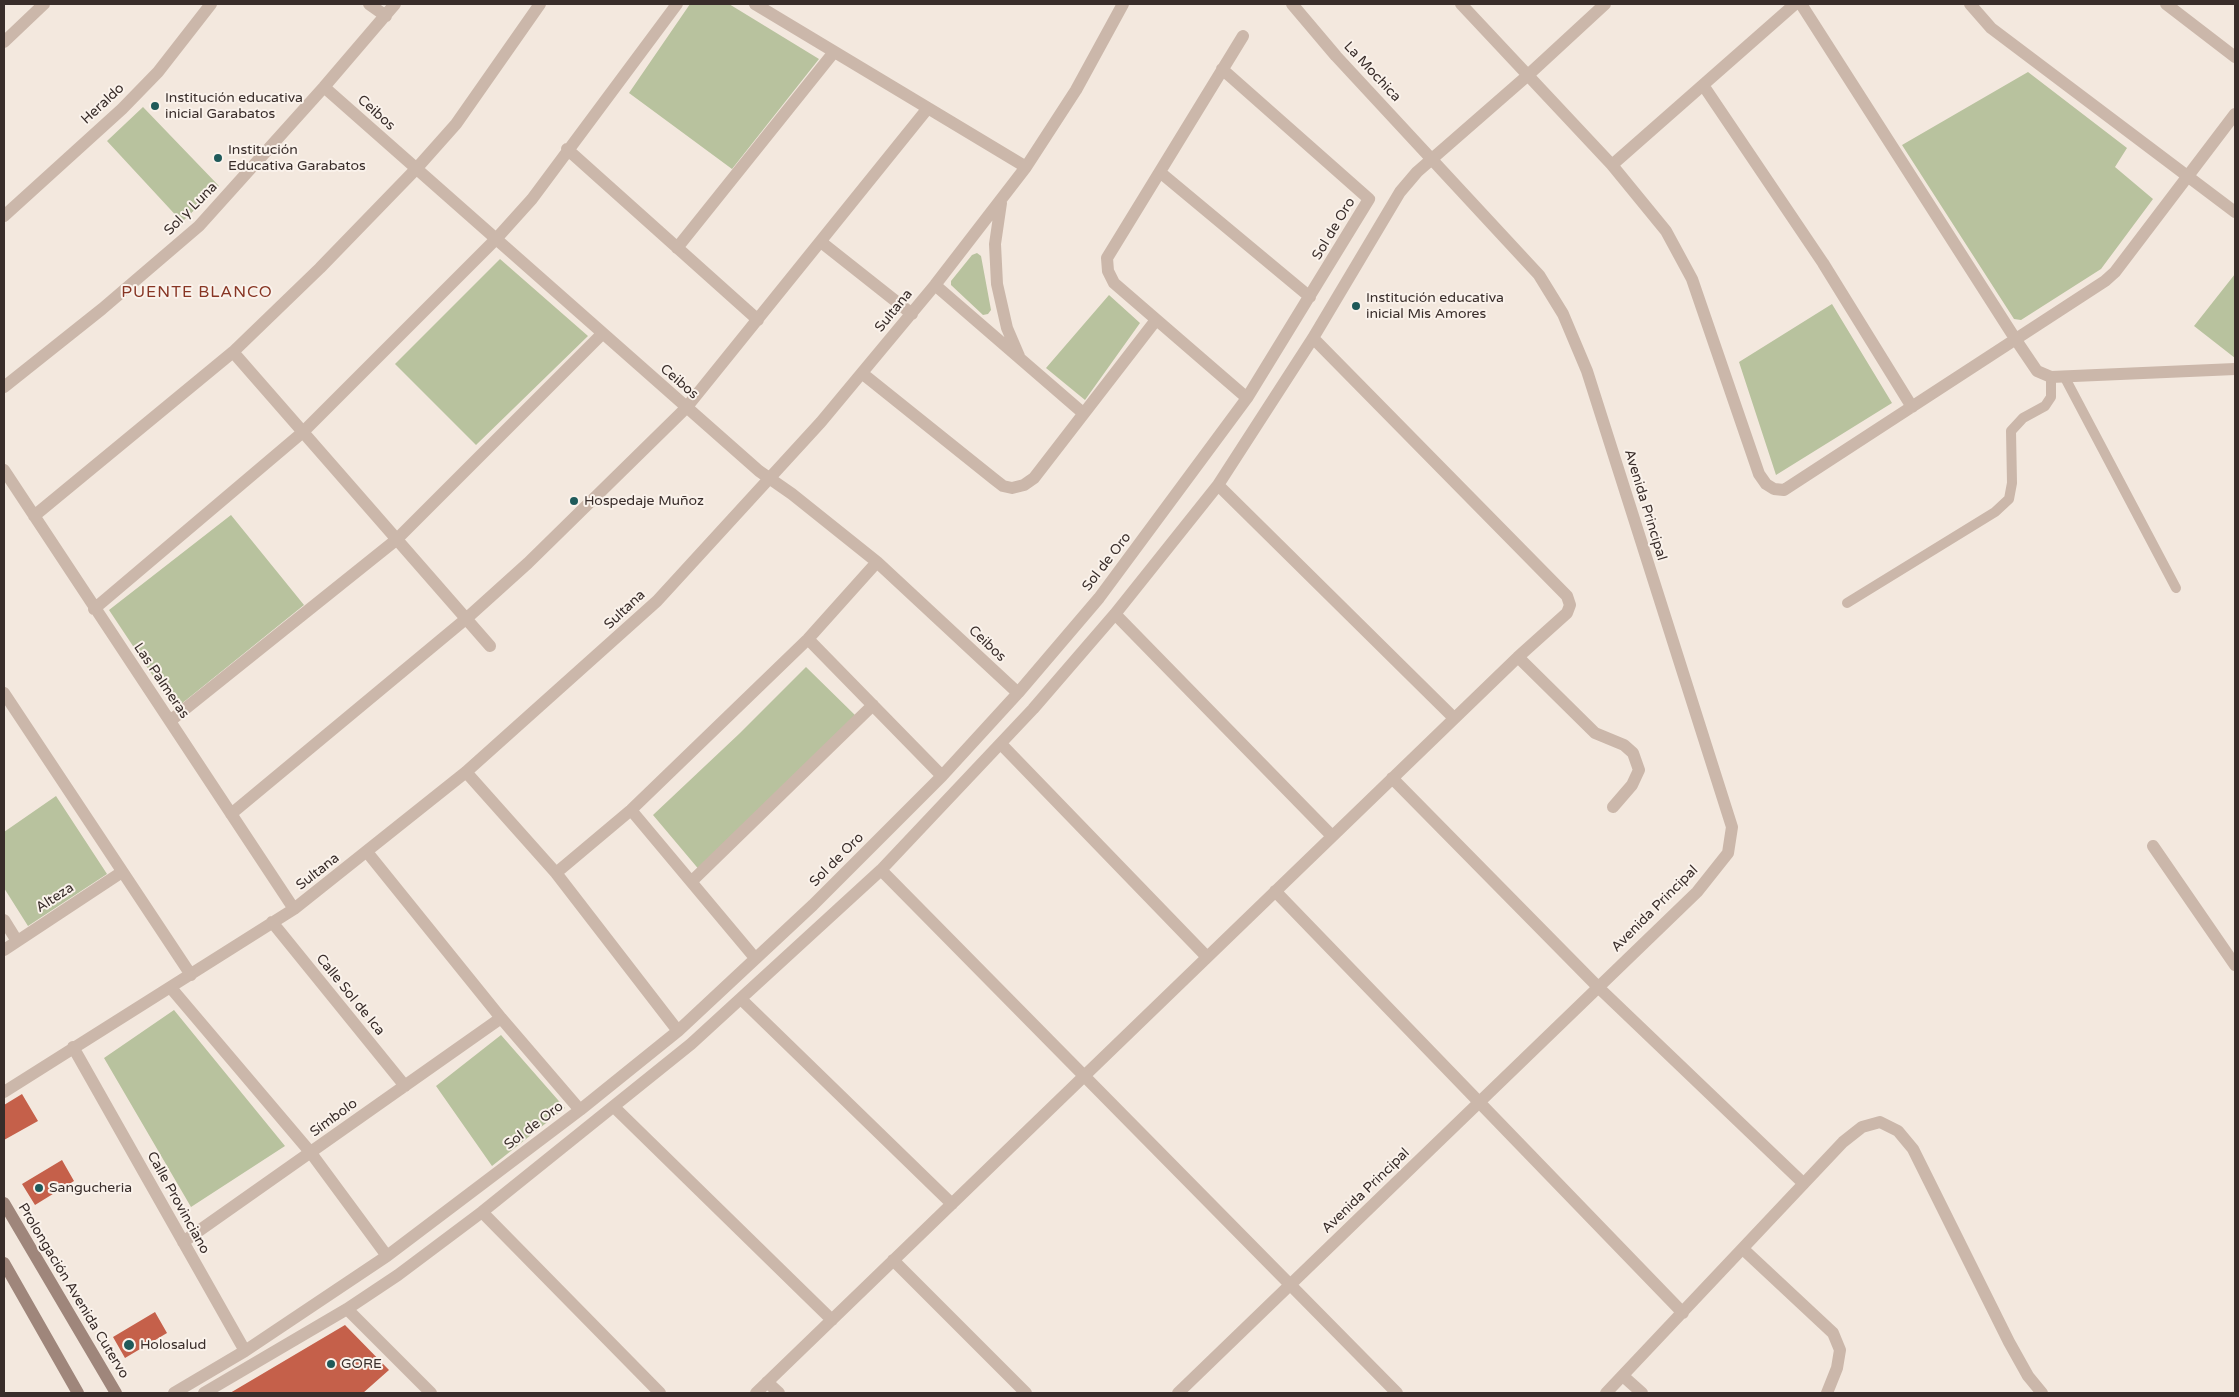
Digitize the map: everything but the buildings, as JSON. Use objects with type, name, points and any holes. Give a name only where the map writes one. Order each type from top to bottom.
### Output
[{"type":"street","points":[[4,42],[44,4]]},
{"type":"street","name":"Heraldo","points":[[4,216],[122,109],[158,72],[211,4]]},
{"type":"street","points":[[369,4],[386,16]]},
{"type":"street","name":"Sol y Luna","points":[[4,387],[102,309],[199,226],[324,87],[395,4]]},
{"type":"street","points":[[34,516],[233,352],[320,268],[416,169],[456,124],[540,4]]},
{"type":"street","points":[[94,609],[303,432],[496,240],[532,200],[567,149],[677,4]]},
{"type":"street","points":[[754,4],[1026,167]]},
{"type":"street","name":"Sultana","points":[[4,1092],[294,909],[466,772],[657,601],[863,374],[935,285],[1026,167],[1076,90],[1123,4]]},
{"type":"street","name":"La Mochica","points":[[1292,4],[1336,56],[1432,159]]},
{"type":"street","points":[[1461,4],[1612,165],[1666,231],[1692,279],[1759,474],[1766,484],[1774,489],[1784,490],[2105,281],[2115,272],[2235,114]]},
{"type":"street","points":[[204,1393],[347,1308],[398,1275],[482,1212],[614,1107],[742,1000],[881,870],[1001,744],[1115,614],[1218,485],[1313,338],[1400,192],[1432,159],[1527,76],[1605,4]]},
{"type":"street","points":[[1612,165],[1795,4]]},
{"type":"street","points":[[1802,4],[2037,371],[2058,377],[2235,369]]},
{"type":"street","points":[[1970,4],[1990,28],[2235,212]]},
{"type":"street","points":[[2166,4],[2235,57]]},
{"type":"street","points":[[1244,36],[1107,258],[1108,272],[1114,283],[1247,398]]},
{"type":"street","points":[[677,248],[834,52]]},
{"type":"street","name":"Sol de Oro","points":[[174,1393],[245,1351],[386,1256],[580,1110],[678,1031],[813,905],[942,776],[1018,693],[1099,598],[1247,398],[1369,199],[1222,69]]},
{"type":"street","points":[[1703,85],[1822,263],[1912,407]]},
{"type":"street","name":"Ceibos","points":[[324,87],[686,408],[769,478],[877,562],[1018,693]]},
{"type":"street","points":[[231,814],[467,618],[528,563],[686,408],[928,108]]},
{"type":"street","points":[[567,149],[758,320]]},
{"type":"street","name":"Avenida Principal","points":[[1178,1393],[1697,892],[1728,852],[1732,827],[1587,371],[1563,314],[1539,275],[1432,159]]},
{"type":"street","points":[[1161,173],[1310,298]]},
{"type":"street","points":[[1002,198],[995,244],[997,284],[1007,328],[1021,360]]},
{"type":"street","points":[[820,242],[912,314]]},
{"type":"street","points":[[935,285],[1083,413]]},
{"type":"street","points":[[863,374],[1003,486],[1012,488],[1024,485],[1034,478],[1156,320]]},
{"type":"street","points":[[170,721],[396,540],[602,334]]},
{"type":"street","points":[[756,1393],[1518,656],[1567,613],[1570,605],[1567,596],[1313,338]]},
{"type":"street","points":[[233,352],[490,646]]},
{"type":"street","name":"Las Palmeras","points":[[4,470],[94,609],[294,909]]},
{"type":"street","points":[[1218,485],[1454,718]]},
{"type":"street","points":[[556,873],[631,810],[808,639],[877,562]]},
{"type":"street","points":[[1115,614],[1332,836]]},
{"type":"street","points":[[808,639],[942,776]]},
{"type":"street","points":[[1518,656],[1595,733],[1624,745],[1633,754],[1639,770],[1632,786],[1613,807]]},
{"type":"street","points":[[4,693],[191,975]]},
{"type":"street","points":[[692,880],[873,705]]},
{"type":"street","points":[[1001,744],[1207,957]]},
{"type":"street","points":[[466,772],[556,873],[678,1031]]},
{"type":"street","points":[[1392,778],[1598,987],[1803,1183]]},
{"type":"street","points":[[631,810],[692,880],[755,958]]},
{"type":"street","points":[[2153,846],[2235,965]]},
{"type":"street","points":[[367,852],[501,1018],[580,1110]]},
{"type":"street","points":[[881,870],[1397,1393]]},
{"type":"street","name":"Alteza","points":[[4,950],[122,872]]},
{"type":"street","points":[[1275,891],[1683,1313]]},
{"type":"street","points":[[4,920],[17,941]]},
{"type":"street","name":"Calle Sol de Ica","points":[[272,922],[405,1086]]},
{"type":"street","points":[[171,988],[311,1153],[386,1256]]},
{"type":"street","points":[[742,1000],[952,1204]]},
{"type":"street","name":"Símbolo","points":[[183,1242],[501,1018]]},
{"type":"street","name":"Calle Provinciano","points":[[73,1047],[245,1351]]},
{"type":"street","points":[[614,1107],[832,1320]]},
{"type":"street","points":[[1606,1393],[1843,1142],[1862,1127],[1880,1122],[1898,1131],[1913,1149],[2009,1342],[2028,1376],[2042,1393]]},
{"type":"street","name":"Prolongación Avenida Cutervo","points":[[4,1203],[116,1393]]},
{"type":"street","points":[[482,1212],[660,1393]]},
{"type":"street","points":[[1742,1249],[1833,1332],[1840,1350],[1838,1368],[1827,1393]]},
{"type":"street","points":[[893,1260],[1026,1393]]},
{"type":"street","points":[[4,1263],[78,1393]]},
{"type":"street","points":[[347,1308],[431,1393]]},
{"type":"street","points":[[1624,1376],[1642,1393]]},
{"type":"street","points":[[767,1382],[778,1393]]},
{"type":"lane","points":[[2058,377],[2176,588]]},
{"type":"lane","points":[[1847,602],[1995,512],[2009,499],[2012,483],[2011,431],[2023,418],[2045,406],[2051,397],[2058,377]]},
{"type":"green space","points":[[690,4],[729,4],[819,59],[732,169],[629,93]]},
{"type":"green space","points":[[2028,72],[2127,148],[2115,167],[2153,199],[2101,269],[2021,320],[2014,319],[1902,145]]},
{"type":"green space","points":[[143,107],[219,186],[182,222],[107,141]]},
{"type":"green space","points":[[977,253],[981,256],[991,310],[988,314],[983,315],[951,285],[951,281],[972,255]]},
{"type":"green space","points":[[500,259],[588,336],[476,445],[395,364]]},
{"type":"green space","points":[[2235,274],[2235,358],[2194,326]]},
{"type":"green space","points":[[1109,295],[1140,323],[1085,400],[1046,368]]},
{"type":"green space","points":[[1832,304],[1892,403],[1776,475],[1739,362]]},
{"type":"green space","points":[[231,515],[304,605],[175,709],[109,610]]},
{"type":"green space","points":[[806,667],[858,718],[701,872],[653,815],[740,733]]},
{"type":"green space","points":[[56,796],[107,874],[28,926],[4,888],[4,832]]},
{"type":"green space","points":[[174,1010],[285,1146],[191,1207],[104,1058]]},
{"type":"green space","points":[[501,1035],[565,1108],[492,1166],[436,1086]]},
{"type":"place","name":"Institución educativa inicial Garabatos","points":[[155,106]]},
{"type":"place","name":"Institución Educativa Garabatos","points":[[218,158]]},
{"type":"place","name":"Institución educativa inicial Mis Amores","points":[[1356,306]]},
{"type":"place","name":"Hospedaje Muñoz","points":[[574,501]]},
{"type":"place","name":"Sangucheria","points":[[39,1188]]},
{"type":"place","name":"Holosalud","points":[[129,1345]]},
{"type":"place","name":"GORE","points":[[331,1364]]},
{"type":"district","name":"PUENTE BLANCO","points":[[197,293]]}]
